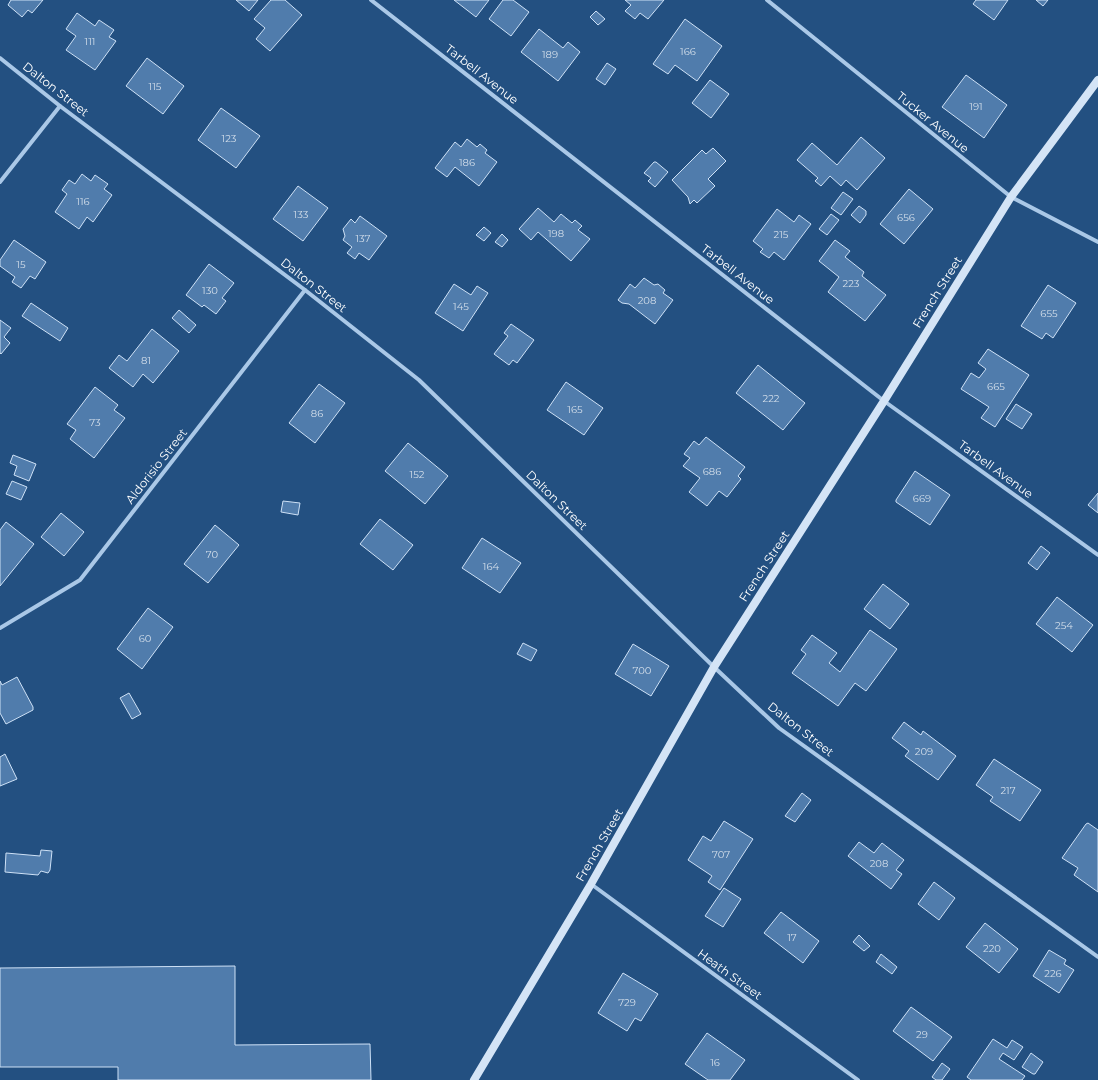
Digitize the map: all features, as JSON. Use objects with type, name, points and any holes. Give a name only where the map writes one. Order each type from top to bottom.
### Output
[{"type":"street","name":"Tarbell Avenue","points":[[371,0],[884,401],[1098,555]]},
{"type":"street","name":"Tucker Avenue","points":[[767,0],[1011,197],[1098,242]]},
{"type":"street","name":"Dalton Street","points":[[0,58],[60,106],[305,290],[419,380],[714,667],[779,728],[1098,957]]},
{"type":"street","name":"French Street","points":[[474,1080],[591,884],[714,667],[884,401],[1011,197],[1098,80]]},
{"type":"street","points":[[0,182],[60,106]]},
{"type":"street","name":"Aldorisio Street","points":[[0,628],[80,580],[305,290]]},
{"type":"street","name":"Heath Street","points":[[591,884],[858,1080]]},
{"type":"building","points":[[11,0],[43,0],[32,13],[28,10],[22,17],[8,5]]},
{"type":"building","points":[[236,0],[258,0],[249,11]]},
{"type":"building","points":[[271,0],[285,0],[302,15],[270,51],[256,39],[265,28],[254,19]]},
{"type":"building","points":[[454,0],[489,0],[476,17]]},
{"type":"building","points":[[503,0],[513,0],[529,12],[511,36],[489,19]]},
{"type":"building","points":[[625,0],[664,0],[648,19],[640,13],[635,19],[625,11],[631,5]]},
{"type":"building","points":[[976,0],[1008,0],[994,20],[973,4]]},
{"type":"building","points":[[1036,0],[1048,0],[1043,6]]},
{"type":"building","points":[[596,11],[605,19],[598,25],[590,17]]},
{"type":"building","points":[[77,13],[95,26],[99,20],[114,30],[109,37],[116,41],[95,70],[66,50],[76,36],[66,29]]},
{"type":"building","points":[[685,19],[722,46],[697,81],[675,65],[668,74],[653,64]]},
{"type":"building","points":[[539,29],[563,48],[568,42],[580,52],[558,81],[521,52]]},
{"type":"building","points":[[147,58],[184,86],[163,114],[126,86]]},
{"type":"building","points":[[607,63],[616,69],[605,85],[596,79]]},
{"type":"building","points":[[966,75],[1007,105],[984,138],[942,107]]},
{"type":"building","points":[[710,80],[729,94],[711,118],[692,103]]},
{"type":"building","points":[[221,108],[260,136],[236,168],[198,140]]},
{"type":"building","points":[[861,137],[885,158],[857,190],[846,180],[841,186],[830,176],[821,186],[815,181],[818,178],[797,160],[812,143],[837,165]]},
{"type":"building","points":[[467,139],[477,147],[480,144],[487,150],[485,153],[497,162],[479,186],[455,167],[447,177],[435,168],[455,142],[461,147]]},
{"type":"building","points":[[713,148],[726,161],[708,179],[715,186],[697,203],[694,200],[690,204],[688,197],[672,180],[702,150],[706,154]]},
{"type":"building","points":[[654,162],[668,172],[655,187],[648,181],[651,178],[644,173]]},
{"type":"building","points":[[82,174],[91,181],[95,175],[108,184],[104,189],[112,195],[93,222],[87,217],[79,229],[55,212],[67,194],[62,190],[69,180],[75,184]]},
{"type":"building","points":[[298,186],[328,208],[303,241],[273,219]]},
{"type":"building","points":[[909,189],[933,209],[904,244],[880,224]]},
{"type":"building","points":[[843,192],[853,199],[841,215],[831,208]]},
{"type":"building","points":[[859,206],[866,211],[866,215],[860,223],[851,215]]},
{"type":"building","points":[[538,208],[554,222],[561,214],[572,223],[575,220],[582,226],[578,230],[590,239],[571,261],[538,232],[531,240],[519,229]]},
{"type":"building","points":[[777,209],[794,222],[799,215],[811,224],[784,260],[774,252],[769,258],[760,252],[763,249],[753,241]]},
{"type":"building","points":[[831,214],[839,220],[827,235],[819,229]]},
{"type":"building","points":[[360,216],[387,236],[369,260],[359,253],[355,259],[347,253],[352,247],[343,240],[345,236],[343,229],[351,219],[355,223]]},
{"type":"building","points":[[484,227],[491,233],[484,241],[476,235]]},
{"type":"building","points":[[502,234],[508,240],[502,247],[495,242]]},
{"type":"building","points":[[14,240],[46,262],[35,279],[30,276],[21,288],[12,282],[15,277],[0,266],[0,260]]},
{"type":"building","points":[[835,240],[850,251],[845,257],[864,272],[862,276],[886,295],[865,321],[828,292],[839,277],[819,261]]},
{"type":"building","points":[[209,264],[234,283],[222,298],[226,301],[216,314],[204,305],[202,307],[186,295]]},
{"type":"building","points":[[644,278],[654,285],[658,284],[665,290],[663,293],[673,300],[655,324],[629,304],[622,303],[618,300],[630,284],[635,288]]},
{"type":"building","points":[[454,284],[471,295],[477,286],[488,293],[463,331],[435,313]]},
{"type":"building","points":[[1048,285],[1076,303],[1053,338],[1046,333],[1042,339],[1021,326]]},
{"type":"building","points":[[31,303],[68,328],[60,341],[22,316]]},
{"type":"building","points":[[179,310],[196,325],[189,333],[172,318]]},
{"type":"building","points":[[0,320],[11,328],[4,337],[10,343],[1,354],[0,353]]},
{"type":"building","points":[[511,324],[534,340],[517,363],[513,360],[509,365],[494,354],[508,336],[504,333]]},
{"type":"building","points":[[152,329],[179,351],[153,383],[143,374],[133,387],[109,368],[119,355],[127,361]]},
{"type":"building","points":[[988,349],[1029,375],[995,427],[981,418],[989,407],[961,389],[971,373],[979,378],[986,369],[978,363]]},
{"type":"building","points":[[758,365],[805,403],[783,430],[736,393]]},
{"type":"building","points":[[566,382],[603,408],[584,435],[547,410]]},
{"type":"building","points":[[319,384],[345,403],[315,443],[289,423]]},
{"type":"building","points":[[95,387],[118,405],[114,410],[125,418],[94,458],[70,439],[76,430],[67,424]]},
{"type":"building","points":[[1016,404],[1032,414],[1022,429],[1006,419]]},
{"type":"building","points":[[706,437],[745,467],[738,476],[741,479],[727,497],[719,491],[707,506],[689,492],[700,478],[683,466],[690,458],[684,454],[694,441],[699,445]]},
{"type":"building","points":[[408,443],[448,476],[425,504],[385,471]]},
{"type":"building","points":[[13,455],[36,464],[29,481],[14,475],[17,466],[10,463]]},
{"type":"building","points":[[915,471],[950,495],[930,525],[896,502]]},
{"type":"building","points":[[12,481],[27,487],[21,500],[6,494]]},
{"type":"building","points":[[1098,493],[1098,513],[1088,505]]},
{"type":"building","points":[[283,501],[300,503],[298,515],[281,512]]},
{"type":"building","points":[[61,513],[84,532],[64,556],[41,537]]},
{"type":"building","points":[[380,519],[413,545],[393,570],[360,544]]},
{"type":"building","points":[[6,522],[34,544],[0,586],[0,530]]},
{"type":"building","points":[[215,525],[239,545],[208,583],[184,564]]},
{"type":"building","points":[[482,538],[521,563],[500,593],[462,568]]},
{"type":"building","points":[[1041,546],[1050,553],[1037,570],[1028,563]]},
{"type":"building","points":[[883,584],[909,604],[890,629],[864,609]]},
{"type":"building","points":[[1057,597],[1093,625],[1072,652],[1036,624]]},
{"type":"building","points":[[148,608],[173,627],[142,669],[117,649]]},
{"type":"building","points":[[870,630],[897,649],[866,691],[855,683],[838,706],[792,673],[806,654],[801,650],[812,635],[837,653],[829,663],[840,672]]},
{"type":"building","points":[[523,643],[537,650],[531,661],[517,654]]},
{"type":"building","points":[[633,644],[669,666],[651,696],[615,674]]},
{"type":"building","points":[[17,677],[33,707],[33,710],[6,724],[0,713],[0,681],[2,685]]},
{"type":"building","points":[[129,693],[141,714],[132,719],[120,698]]},
{"type":"building","points":[[904,722],[921,735],[923,731],[956,756],[938,780],[905,756],[909,751],[892,738]]},
{"type":"building","points":[[5,754],[17,779],[0,786],[0,757]]},
{"type":"building","points":[[994,759],[1041,790],[1020,821],[990,801],[993,797],[976,785]]},
{"type":"building","points":[[802,793],[811,800],[795,822],[785,816]]},
{"type":"building","points":[[724,821],[753,839],[720,890],[708,882],[712,876],[688,860],[703,836],[711,841]]},
{"type":"building","points":[[1088,823],[1098,830],[1098,892],[1074,875],[1078,868],[1062,858]]},
{"type":"building","points":[[859,842],[874,853],[882,843],[904,860],[896,870],[902,874],[891,889],[848,856]]},
{"type":"building","points":[[41,850],[52,851],[50,870],[48,873],[41,871],[38,875],[5,872],[6,853],[40,856]]},
{"type":"building","points":[[934,882],[955,898],[939,920],[918,904]]},
{"type":"building","points":[[724,888],[741,899],[723,927],[705,916]]},
{"type":"building","points":[[781,912],[819,941],[803,963],[764,933]]},
{"type":"building","points":[[985,923],[1018,949],[999,973],[966,947]]},
{"type":"building","points":[[859,935],[870,946],[864,951],[853,942]]},
{"type":"building","points":[[1049,950],[1066,960],[1064,964],[1074,970],[1059,993],[1033,976]]},
{"type":"building","points":[[881,954],[897,967],[892,974],[876,962]]},
{"type":"building","points":[[235,966],[235,1045],[370,1044],[371,1080],[118,1080],[118,1067],[0,1067],[0,968]]},
{"type":"building","points":[[623,973],[658,994],[641,1021],[635,1018],[627,1031],[598,1013]]},
{"type":"building","points":[[911,1007],[952,1037],[933,1061],[893,1031]]},
{"type":"building","points":[[707,1033],[745,1060],[730,1080],[708,1080],[685,1064]]},
{"type":"building","points":[[993,1039],[1007,1048],[1012,1040],[1023,1047],[1014,1060],[1003,1053],[999,1059],[1025,1076],[1022,1080],[971,1080],[967,1077]]},
{"type":"building","points":[[1031,1053],[1043,1062],[1035,1074],[1022,1067]]},
{"type":"building","points":[[942,1063],[950,1069],[942,1080],[936,1080],[932,1077]]}]
